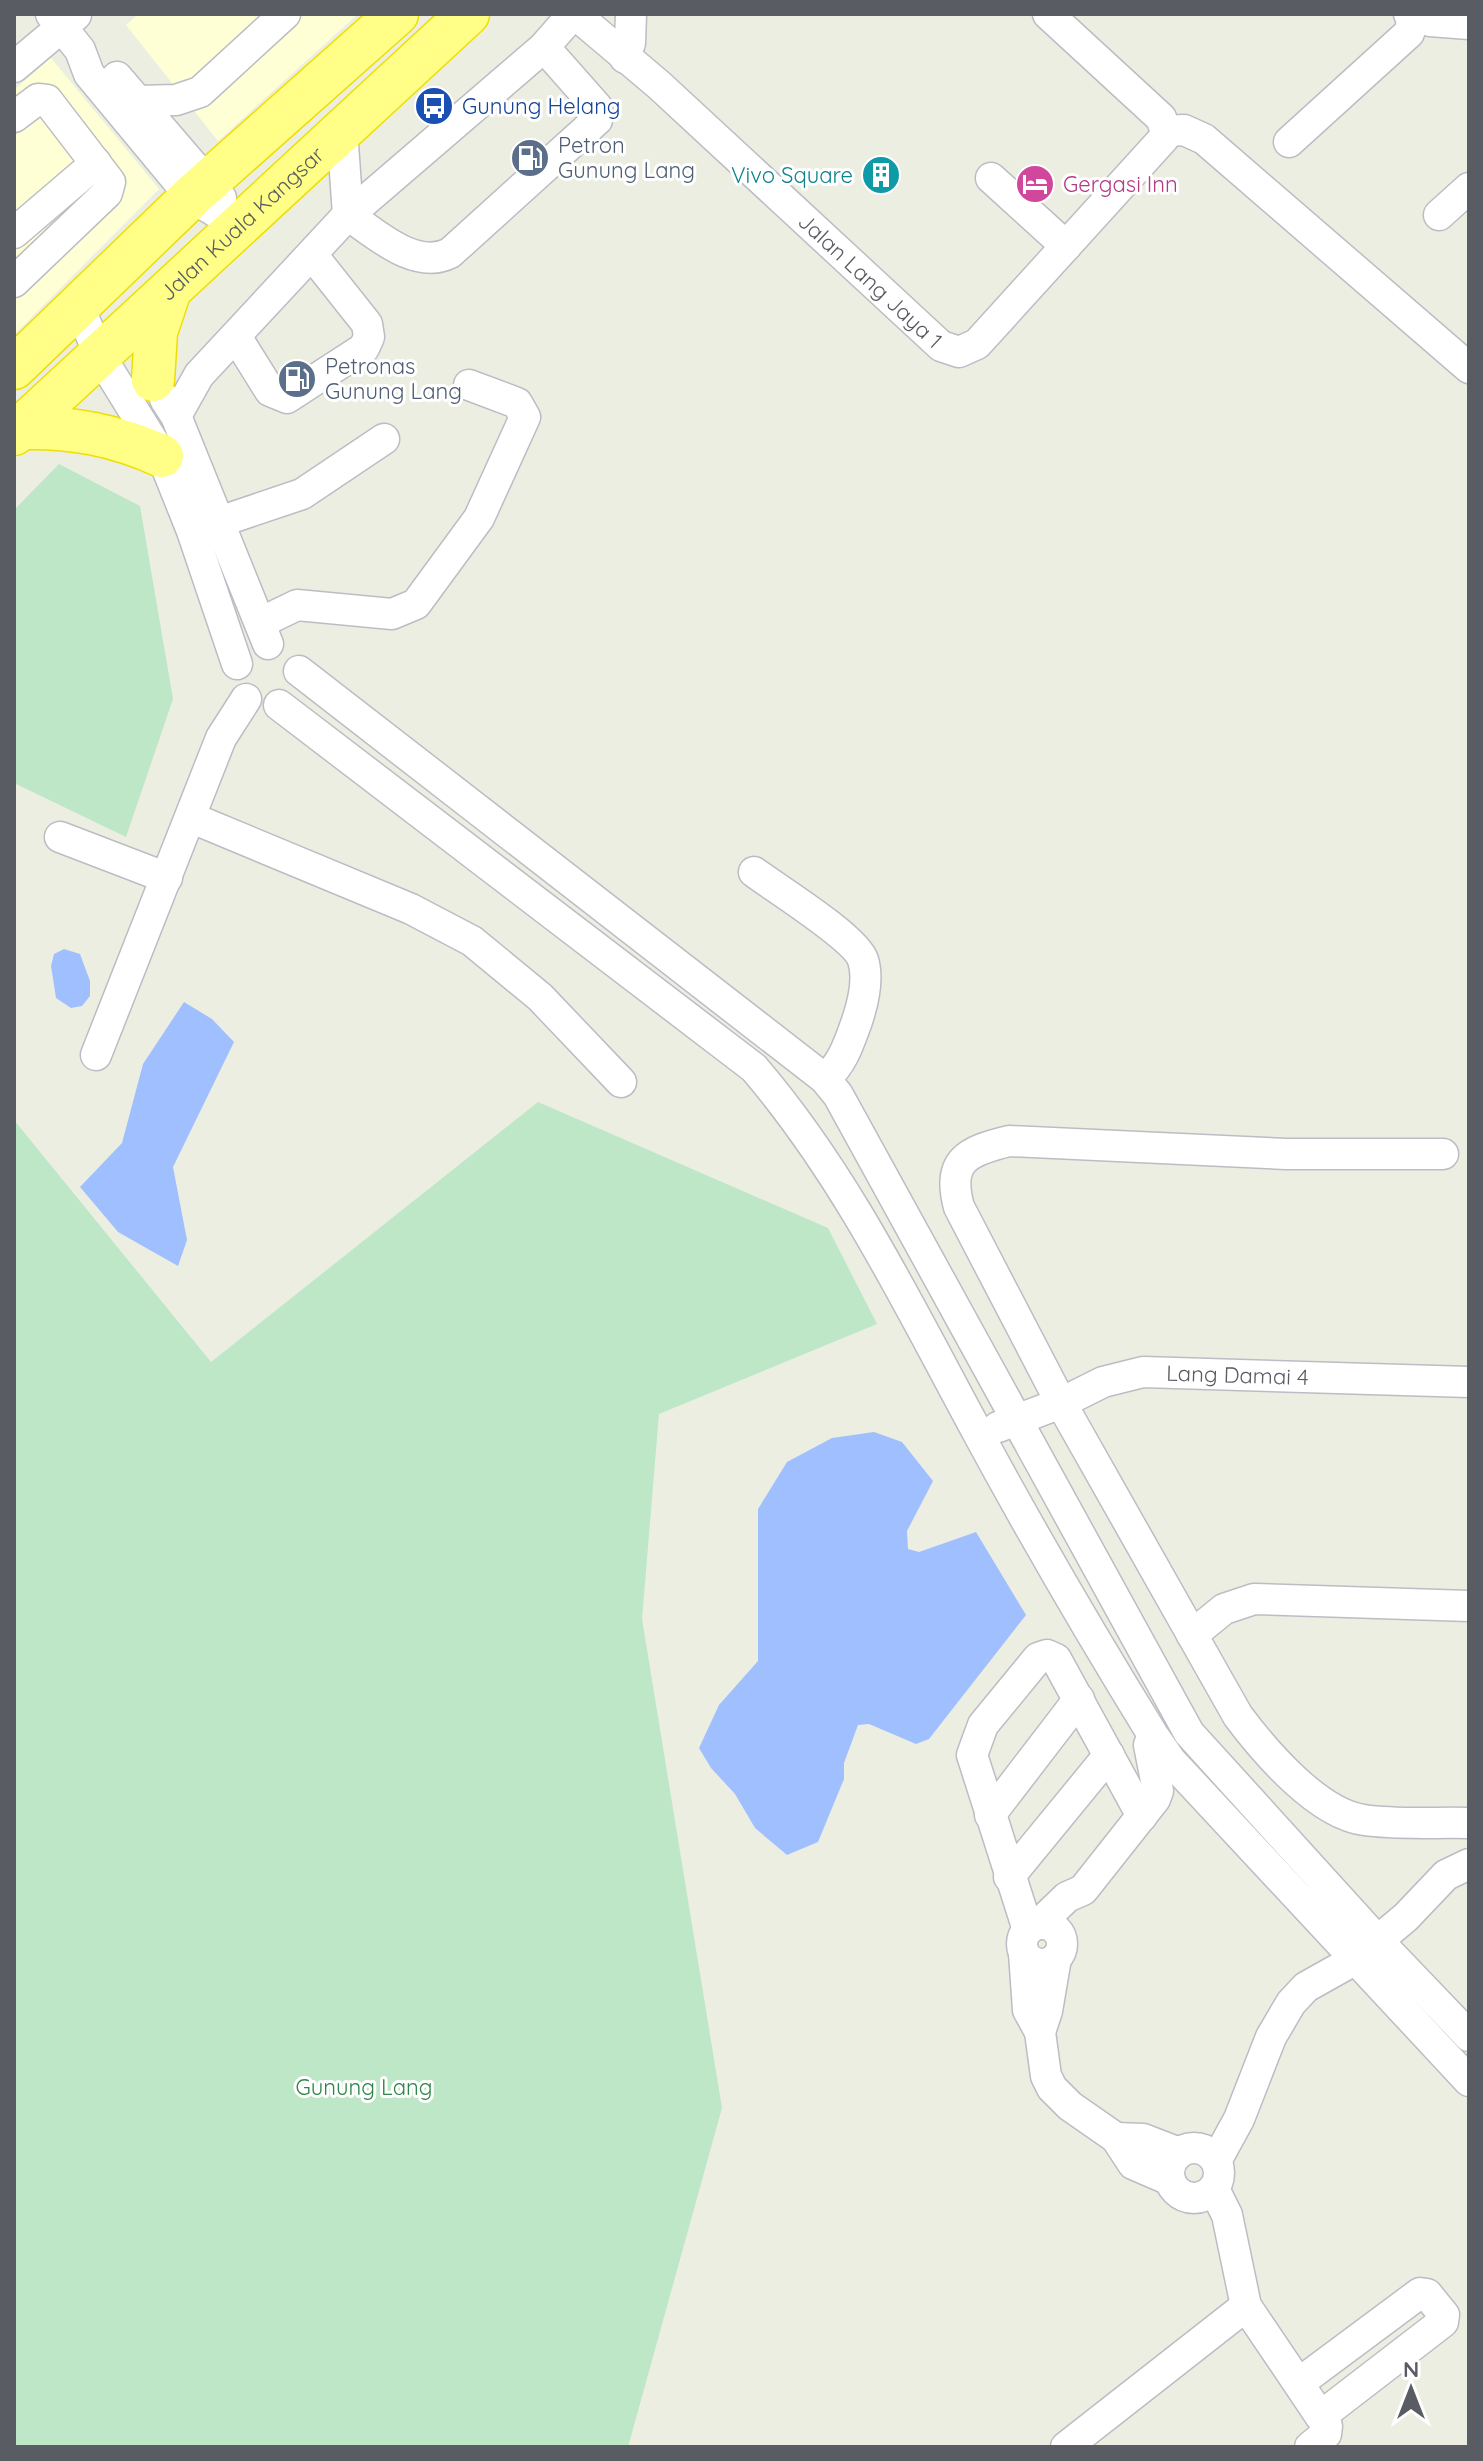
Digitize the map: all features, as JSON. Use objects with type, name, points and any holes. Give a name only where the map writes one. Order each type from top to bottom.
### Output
[{"type":"highway","points":[[14,368],[200,189],[397,14]]},
{"type":"highway","name":"Jalan Kuala Kangsar","points":[[18,431],[468,14]]},
{"type":"highway","points":[[153,380],[156,332],[169,292]]},
{"type":"highway","points":[[18,431],[60,427],[96,432],[162,456]]},
{"type":"street","points":[[139,101],[176,100],[200,92],[285,14]]},
{"type":"street","points":[[176,416],[199,375],[237,338],[348,215],[544,47],[574,14]]},
{"type":"street","name":"Jalan Lang Jaya 1","points":[[574,14],[941,346],[951,351],[970,350],[977,344],[1164,138],[1166,131]]},
{"type":"street","points":[[625,58],[630,43],[631,14]]},
{"type":"street","points":[[1048,14],[1161,118],[1166,131],[1184,130],[1204,139],[1469,368]]},
{"type":"street","points":[[1289,142],[1409,33],[1411,15],[1469,24]]},
{"type":"street","points":[[14,67],[63,18],[89,74],[239,226]]},
{"type":"street","points":[[348,215],[409,254],[428,259],[450,253],[597,120],[597,107],[544,47]]},
{"type":"street","points":[[80,50],[105,63],[139,101],[200,189]]},
{"type":"street","points":[[14,117],[39,98],[54,107],[110,182],[107,193],[14,282]]},
{"type":"street","points":[[342,130],[348,215]]},
{"type":"street","points":[[14,233],[96,163]]},
{"type":"street","points":[[991,178],[1066,246]]},
{"type":"street","points":[[1439,215],[1469,188]]},
{"type":"street","points":[[237,338],[270,391],[287,398],[364,348],[369,337],[367,324],[313,256]]},
{"type":"street","points":[[78,305],[111,345],[153,380],[176,416],[264,634],[291,655],[299,671],[825,1079],[838,1095],[1189,1733],[1469,2081]]},
{"type":"street","points":[[111,345],[162,456],[237,664],[236,683],[246,699],[262,706],[279,705],[294,691],[299,671]]},
{"type":"street","points":[[237,664],[264,634],[297,605],[392,614],[416,604],[479,518],[525,417],[517,403],[469,385]]},
{"type":"street","points":[[219,522],[302,494],[384,439]]},
{"type":"street","points":[[96,1055],[221,738],[246,699]]},
{"type":"street","points":[[279,705],[754,1068],[798,1120],[890,1270],[1029,1529],[1171,1761],[1366,1950],[1469,2036]]},
{"type":"street","points":[[192,818],[411,909],[472,941],[540,997],[621,1082]]},
{"type":"street","points":[[60,837],[167,878]]},
{"type":"street","points":[[754,872],[848,941],[863,959],[865,978],[859,1014],[847,1048],[825,1079]]},
{"type":"street","points":[[1443,1154],[1286,1154],[1009,1141],[976,1149],[957,1166],[953,1187],[959,1207],[1061,1403],[1251,1734],[1331,1809],[1362,1820],[1469,1823]]},
{"type":"street","name":"Lang Damai 4","points":[[980,1436],[1103,1382],[1143,1372],[1469,1382]]},
{"type":"street","points":[[1192,1635],[1224,1609],[1254,1599],[1469,1606]]},
{"type":"street","points":[[1142,1816],[1056,1659],[1045,1655],[1036,1659],[983,1725],[972,1755],[1009,1877],[1042,1942],[1047,2011],[1040,2032],[1046,2076],[1052,2088],[1070,2106],[1116,2138],[1133,2164],[1174,2167]]},
{"type":"street","points":[[990,1815],[1079,1699]]},
{"type":"street","points":[[1042,1942],[1080,1907],[1083,1890],[1158,1791],[1149,1745],[1153,1735]]},
{"type":"street","points":[[1009,1877],[1109,1755]]},
{"type":"street","points":[[1174,2167],[1186,2197],[1198,2198],[1215,2175],[1271,2037],[1291,2003],[1306,1987],[1366,1950],[1420,1904],[1446,1875],[1469,1864]]},
{"type":"street","points":[[1174,2167],[1190,2149],[1202,2149],[1215,2175],[1227,2215],[1246,2306],[1321,2416],[1327,2433],[1310,2447]]},
{"type":"street","points":[[1299,2383],[1420,2293],[1427,2294],[1444,2315],[1443,2322],[1321,2416]]},
{"type":"street","points":[[1066,2447],[1246,2306]]},
{"type":"shaded area","points":[[138,14],[358,14],[218,141],[126,25]]},
{"type":"shaded area","points":[[51,58],[159,189],[14,335],[14,90]]},
{"type":"green space","points":[[59,464],[140,506],[173,699],[126,837],[14,783],[14,510]]},
{"type":"green space","name":"Gunung Lang","points":[[538,1102],[828,1228],[877,1324],[659,1414],[642,1619],[722,2108],[628,2447],[14,2447],[14,1120],[211,1362]]},
{"type":"water","points":[[64,949],[80,954],[90,981],[90,996],[82,1006],[71,1008],[56,998],[51,966],[54,954]]},
{"type":"water","points":[[184,1002],[212,1019],[234,1042],[173,1167],[187,1240],[178,1266],[118,1232],[80,1187],[122,1143],[143,1064]]},
{"type":"water","points":[[874,1432],[902,1442],[933,1481],[907,1531],[908,1549],[919,1552],[976,1532],[1026,1615],[929,1739],[916,1744],[869,1724],[858,1725],[844,1763],[844,1779],[818,1842],[787,1855],[755,1828],[735,1794],[711,1768],[699,1748],[719,1705],[758,1661],[758,1509],[787,1462],[832,1438]]},
{"type":"place","name":"Gunung Helang","points":[[434,106]]},
{"type":"place","name":"Petron Gunung Lang","points":[[530,158]]},
{"type":"place","name":"Vivo Square","points":[[881,175]]},
{"type":"place","name":"Gergasi Inn","points":[[1035,184]]},
{"type":"place","name":"Petronas Gunung Lang","points":[[297,379]]}]
